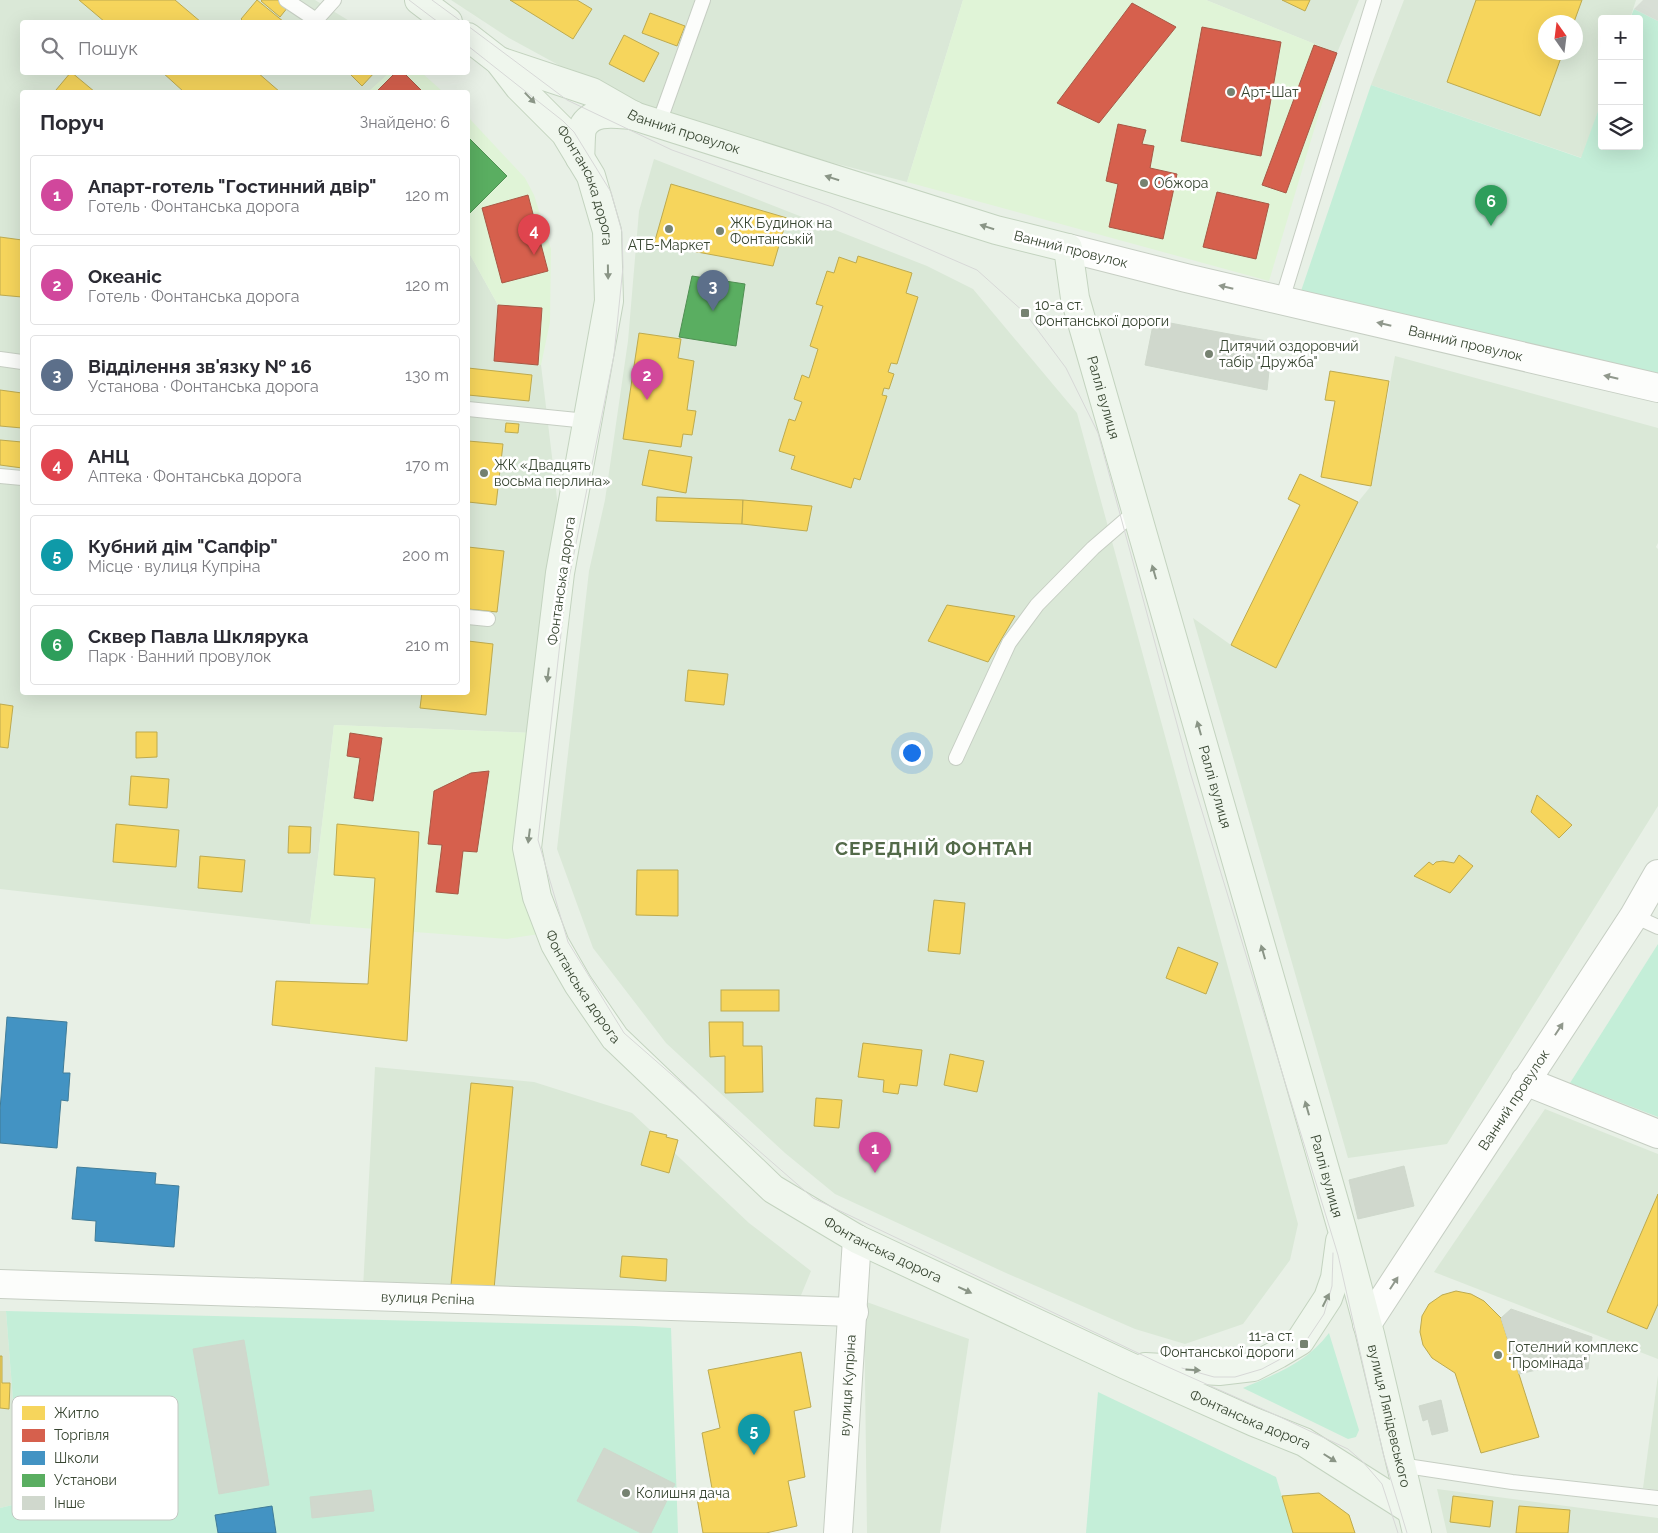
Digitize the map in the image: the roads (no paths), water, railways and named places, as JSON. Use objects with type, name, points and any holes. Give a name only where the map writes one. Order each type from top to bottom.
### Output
[{"type":"main road","points":[[418,0],[445,20]]},
{"type":"main road","name":"Фонтанська дорога","points":[[470,39],[499,61],[519,87],[565,133],[591,176],[607,230],[608,301],[560,573],[528,848],[537,897],[559,952],[578,984],[615,1038],[773,1189],[857,1239],[1126,1365],[1304,1442],[1414,1521]]},
{"type":"main road","name":"Ванний провулок","points":[[499,61],[592,92],[647,119],[996,230],[1068,248]]},
{"type":"main road","points":[[580,158],[582,128],[592,117],[607,113],[647,119]]},
{"type":"main road","name":"Раллі вулиця","points":[[1068,248],[1075,298],[1342,1229],[1367,1324]]},
{"type":"main road","points":[[1126,1365],[1219,1371],[1253,1367],[1300,1341],[1328,1298],[1335,1278],[1342,1229]]},
{"type":"main road","name":"вулиця Ляпідевського","points":[[1367,1324],[1414,1521]]},
{"type":"street","name":"Ванний провулок","points":[[1068,248],[1658,388]]},
{"type":"street","name":"Ванний провулок","points":[[1367,1324],[1634,916],[1658,874]]},
{"type":"street","points":[[1525,1081],[1658,1134]]},
{"type":"street","name":"вулиця Купріна","points":[[838,1533],[854,1312],[857,1239]]},
{"type":"street","name":"вулиця Рєпіна","points":[[0,1284],[854,1312]]},
{"type":"lane","points":[[286,0],[316,20],[334,0]]},
{"type":"lane","points":[[647,119],[702,0]]},
{"type":"lane","points":[[1282,300],[1374,0]]},
{"type":"lane","points":[[0,359],[20,362]]},
{"type":"lane","points":[[470,409],[587,421]]},
{"type":"lane","points":[[0,476],[20,478]]},
{"type":"lane","points":[[956,758],[1009,643],[1037,605],[1092,548],[1136,511]]},
{"type":"lane","points":[[470,617],[488,619]]},
{"type":"lane","points":[[1634,916],[1658,927]]},
{"type":"lane","points":[[1400,1465],[1512,1482],[1658,1498]]},
{"type":"tram line","points":[[409,0],[435,20]]},
{"type":"tram line","points":[[432,0],[459,20]]},
{"type":"tram line","points":[[470,27],[567,100],[672,150],[829,206],[977,270],[1025,313],[1066,368],[1098,433],[1190,772],[1338,1255],[1383,1453],[1407,1533]]},
{"type":"tram line","points":[[470,48],[563,121],[574,132],[611,192],[622,232],[623,267],[614,355],[565,598],[538,840],[568,942],[624,1033],[813,1198],[1159,1363],[1348,1449],[1363,1462],[1382,1484],[1398,1533]]},
{"type":"tram line","points":[[1182,1368],[1214,1377],[1235,1377],[1262,1369],[1304,1344],[1324,1314],[1332,1286],[1333,1253]]},
{"type":"place","name":"Арт-Шат","points":[[1231,92]]},
{"type":"place","name":"Обжора","points":[[1144,183]]},
{"type":"place","name":"Сквер Павла Шклярука","points":[[1491,226]]},
{"type":"place","name":"АТБ-Маркет","points":[[669,229]]},
{"type":"place","name":"ЖК Будинок на Фонтанській","points":[[720,231]]},
{"type":"place","name":"АНЦ","points":[[534,255]]},
{"type":"place","name":"Відділення зв'язку № 16","points":[[713,311]]},
{"type":"place","name":"10-а ст. Фонтанської дороги","points":[[1025,313]]},
{"type":"place","name":"Дитячий оздоровчий табір \"Дружба\"","points":[[1209,354]]},
{"type":"place","name":"Океаніс","points":[[647,400]]},
{"type":"place","name":"ЖК «Двадцять восьма перлина»","points":[[484,473]]},
{"type":"place","name":"Апарт-готель \"Гостинний двір\"","points":[[875,1173]]},
{"type":"place","name":"11-а ст. Фонтанської дороги","points":[[1304,1344]]},
{"type":"place","name":"Готелний комплекс \"Промінада\"","points":[[1498,1355]]},
{"type":"place","name":"Кубний дім \"Сапфір\"","points":[[754,1455]]},
{"type":"place","name":"Колишня дача","points":[[626,1493]]},
{"type":"district","name":"СЕРЕДНІЙ ФОНТАН","points":[[934,848]]}]
